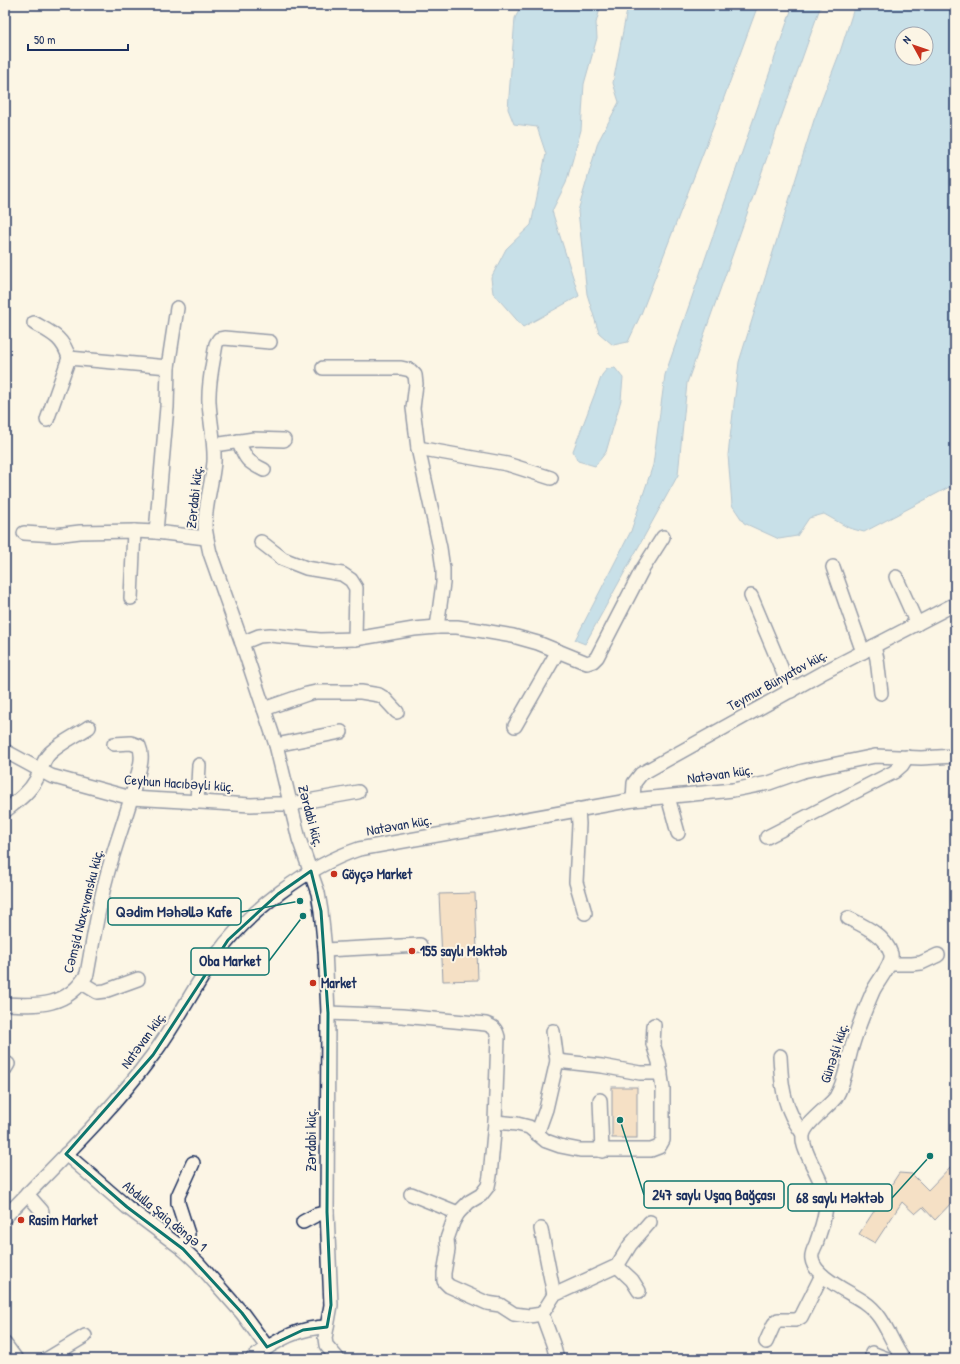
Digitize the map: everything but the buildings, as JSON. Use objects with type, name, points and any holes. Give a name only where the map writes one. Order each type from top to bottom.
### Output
[{"type":"street","points":[[156,532],[167,407],[168,367],[176,308]]},
{"type":"street","points":[[34,322],[63,342],[69,358],[47,420]]},
{"type":"street","name":"Zərdabi küç.","points":[[270,342],[224,338],[219,339],[216,344],[209,387],[209,402],[214,445],[214,464],[206,510],[205,525],[206,538],[210,553],[276,745],[299,839],[311,871],[320,904],[325,950],[328,1013],[326,1212],[331,1305],[325,1338],[326,1345],[338,1359]]},
{"type":"street","points":[[69,358],[168,367]]},
{"type":"street","points":[[323,368],[401,368],[410,370],[415,375],[416,384],[413,408],[418,448],[440,548],[443,569],[443,583],[437,627]]},
{"type":"street","points":[[214,445],[254,439],[284,440]]},
{"type":"street","points":[[238,441],[246,459],[250,463],[264,470]]},
{"type":"street","points":[[418,448],[507,464],[551,478]]},
{"type":"street","points":[[131,598],[134,531]]},
{"type":"street","points":[[24,533],[55,536],[80,532],[134,531],[206,538]]},
{"type":"street","points":[[242,643],[260,636],[270,635],[320,640],[355,639],[400,631],[437,627],[478,630],[513,636],[538,643],[587,663],[593,661],[597,657],[642,570],[663,537]]},
{"type":"street","points":[[261,542],[283,559],[306,568],[342,574],[351,580],[356,588],[355,639]]},
{"type":"street","points":[[833,567],[869,649],[877,659],[881,692]]},
{"type":"street","points":[[896,578],[917,624]]},
{"type":"street","points":[[751,596],[792,691]]},
{"type":"street","name":"Teymur Bünyatov küç.","points":[[633,800],[634,783],[641,774],[869,649],[955,604]]},
{"type":"street","points":[[515,726],[558,651]]},
{"type":"street","points":[[264,709],[316,692],[361,692],[379,695],[384,698],[396,712]]},
{"type":"street","points":[[5,811],[28,792],[41,771],[44,760],[51,752],[89,727]]},
{"type":"street","points":[[276,745],[342,732]]},
{"type":"street","name":"Cəmşid Naxçıvansku küç.","points":[[5,1004],[29,1006],[57,1001],[72,992],[82,983],[86,974],[98,910],[141,761],[141,751],[139,746],[131,743],[114,744]]},
{"type":"street","name":"Ceyhun Hacıbəyli küç.","points":[[5,751],[51,776],[131,798],[251,805],[291,804],[358,792]]},
{"type":"street","name":"Natəvan küç.","points":[[5,1217],[114,1103],[153,1055],[228,940],[278,894],[330,860],[359,849],[578,809],[633,800],[733,790],[769,783],[803,771],[875,756],[942,758],[955,756]]},
{"type":"street","points":[[767,837],[894,772],[902,765],[907,757]]},
{"type":"street","points":[[197,802],[199,765]]},
{"type":"street","points":[[668,797],[678,833]]},
{"type":"street","points":[[578,809],[579,824],[576,882],[585,913]]},
{"type":"street","points":[[848,918],[872,931],[880,938],[886,945],[891,955],[890,964],[921,963],[938,955]]},
{"type":"street","points":[[325,950],[420,945]]},
{"type":"street","name":"Günəşli küç.","points":[[803,1134],[808,1125],[835,1099],[840,1090],[856,1035],[873,990],[890,964]]},
{"type":"street","points":[[82,983],[97,992],[105,991],[138,978]]},
{"type":"street","points":[[328,1013],[402,1016],[486,1024],[493,1026],[497,1031],[495,1122],[490,1176],[488,1186],[481,1195],[469,1202],[458,1213],[453,1222],[447,1239],[448,1250],[444,1273],[444,1281],[449,1286],[487,1303],[500,1305],[514,1314],[529,1316],[542,1314],[554,1295],[617,1266],[630,1245],[650,1222]]},
{"type":"street","points":[[495,1122],[517,1124],[529,1127],[546,1141],[560,1146],[580,1150],[651,1150],[659,1147],[663,1140],[664,1089],[659,1062],[653,1044],[654,1025]]},
{"type":"street","points":[[537,1134],[543,1119],[557,1061],[553,1031]]},
{"type":"street","points":[[780,1056],[781,1074],[786,1100],[790,1112],[803,1134],[803,1144],[823,1188],[826,1203],[825,1219],[811,1258],[814,1266],[822,1275],[865,1302],[874,1310],[883,1320],[903,1359]]},
{"type":"street","points":[[557,1061],[602,1066],[640,1073],[661,1073]]},
{"type":"street","points":[[600,1100],[602,1151]]},
{"type":"street","name":"Abdulla Şaiq döngə 1","points":[[66,1154],[127,1207],[183,1249],[198,1263],[242,1313],[267,1347]]},
{"type":"street","points":[[183,1249],[188,1234],[178,1203],[178,1196],[193,1163]]},
{"type":"street","points":[[27,1194],[42,1211]]},
{"type":"street","points":[[411,1194],[458,1213]]},
{"type":"street","points":[[303,1222],[316,1215],[326,1212]]},
{"type":"street","points":[[541,1229],[554,1295]]},
{"type":"street","points":[[617,1266],[632,1280],[639,1291]]},
{"type":"street","points":[[766,1342],[774,1324],[778,1320],[796,1320],[801,1317],[822,1275]]},
{"type":"street","points":[[542,1314],[557,1359]]},
{"type":"street","points":[[252,1359],[267,1347],[303,1330],[315,1327],[327,1327]]},
{"type":"street","points":[[47,1359],[85,1336]]},
{"type":"street","points":[[5,1344],[16,1359]]},
{"type":"street","points":[[872,1353],[887,1359]]},
{"type":"highlighted area","points":[[311,871],[321,911],[328,1013],[327,1212],[331,1305],[327,1327],[303,1330],[267,1347],[242,1313],[183,1249],[127,1207],[66,1154],[153,1055],[228,940],[278,894]]},
{"type":"water","points":[[522,5],[601,5],[596,23],[597,38],[584,84],[581,130],[566,183],[552,211],[579,296],[523,327],[493,293],[491,278],[506,249],[531,225],[546,154],[537,127],[514,124],[508,109],[515,18]]},
{"type":"water","points":[[628,5],[758,5],[715,122],[641,314],[628,342],[613,345],[599,333],[587,294],[578,211],[598,142],[619,102],[613,83]]},
{"type":"water","points":[[793,5],[821,5],[687,383],[678,475],[585,644],[575,640],[631,531],[653,465],[665,375]]},
{"type":"water","points":[[855,5],[955,5],[955,484],[864,532],[849,528],[824,514],[809,518],[797,536],[779,539],[744,523],[732,505],[728,455],[739,362],[814,120],[840,52]]},
{"type":"water","points":[[615,368],[623,378],[621,400],[606,452],[595,466],[578,461],[573,451],[602,375],[607,369]]},
{"type":"place","name":"Göyçə Market","points":[[334,874]]},
{"type":"place","name":"Qədim Məhəllə Kafe","points":[[300,901]]},
{"type":"place","name":"Oba Market","points":[[303,916]]},
{"type":"place","name":"155 saylı Məktəb","points":[[412,951]]},
{"type":"place","name":"Market","points":[[313,983]]},
{"type":"place","name":"247 saylı Uşaq Bağçası","points":[[620,1120]]},
{"type":"place","name":"68 saylı Məktəb","points":[[930,1156]]},
{"type":"place","name":"Rasim Market","points":[[21,1220]]}]
